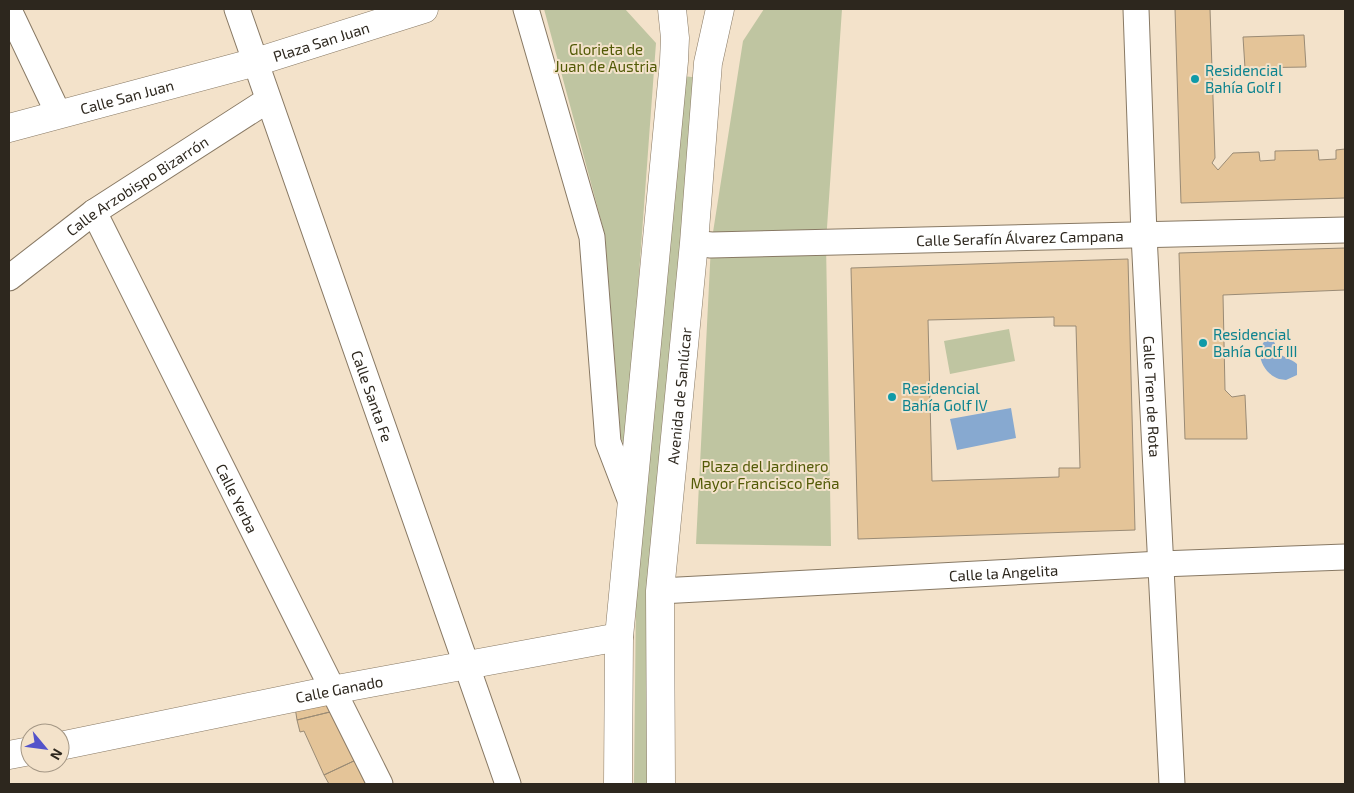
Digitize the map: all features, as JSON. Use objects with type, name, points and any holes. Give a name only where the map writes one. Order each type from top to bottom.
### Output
[{"type":"main road","name":"Plaza San Juan","points":[[251,63],[424,9]]},
{"type":"main road","points":[[618,784],[619,637],[674,61],[675,38],[672,9]]},
{"type":"main road","name":"Avenida de Sanlúcar","points":[[661,784],[660,591],[694,243],[708,63],[720,9]]},
{"type":"main road","name":"Calle San Juan","points":[[9,128],[58,113],[251,63]]},
{"type":"main road","name":"Calle Ganado","points":[[70,744],[332,690],[619,637]]},
{"type":"street","name":"Calle Santa Fe","points":[[237,9],[251,63],[268,100],[508,784]]},
{"type":"street","points":[[526,9],[592,237],[608,442],[631,502]]},
{"type":"street","name":"Calle Tren de Rota","points":[[1136,9],[1144,235],[1172,784]]},
{"type":"street","points":[[9,10],[58,113]]},
{"type":"street","name":"Calle Arzobispo Bizarrón","points":[[9,278],[94,212],[268,100]]},
{"type":"street","name":"Calle Yerba","points":[[94,212],[380,784]]},
{"type":"street","name":"Calle Serafín Álvarez Campana","points":[[694,243],[711,245],[1345,230]]},
{"type":"street","name":"Calle la Angelita","points":[[660,591],[1161,564],[1345,557]]},
{"type":"green space","name":"Glorieta de Juan de Austria","points":[[544,9],[625,9],[656,43],[626,451],[621,438],[605,235]]},
{"type":"green space","name":"Plaza del Jardinero Mayor Francisco Peña","points":[[764,9],[842,9],[826,242],[831,546],[696,544],[711,245],[743,41]]},
{"type":"green space","points":[[683,76],[700,78],[651,784],[634,784],[636,596]]},
{"type":"green space","points":[[1009,329],[1015,361],[950,374],[944,341]]},
{"type":"water","points":[[1270,337],[1280,354],[1297,364],[1297,375],[1286,380],[1279,379],[1273,376],[1264,366],[1260,354],[1261,347]]},
{"type":"water","points":[[1011,408],[1016,438],[957,450],[950,419]]},
{"type":"building","name":"Residencial Bahía Golf I","points":[[1175,9],[1210,9],[1215,158],[1212,163],[1218,170],[1233,153],[1259,152],[1260,161],[1275,160],[1275,151],[1318,150],[1319,160],[1336,159],[1336,150],[1345,149],[1345,198],[1181,203]]},
{"type":"building","name":"Residencial Bahía Golf I","points":[[1304,35],[1306,67],[1245,68],[1243,37]]},
{"type":"building","name":"Residencial Bahía Golf III","points":[[1345,248],[1345,290],[1223,295],[1225,390],[1232,397],[1245,395],[1247,439],[1185,439],[1179,253]]},
{"type":"building","name":"Residencial Bahía Golf IV","points":[[1128,259],[1135,530],[858,539],[851,268]],"holes":[[[1054,317],[1054,326],[1076,326],[1080,468],[1059,468],[1059,477],[932,481],[928,320]]]},
{"type":"building","points":[[330,701],[334,711],[297,720],[295,707]]},
{"type":"building","points":[[334,711],[358,759],[324,775],[304,731],[300,732],[297,720]]},
{"type":"building","points":[[358,759],[371,784],[329,784],[324,775]]},
{"type":"place","name":"Residencial Bahía Golf I","points":[[1195,79]]},
{"type":"place","name":"Residencial Bahía Golf III","points":[[1203,343]]},
{"type":"place","name":"Residencial Bahía Golf IV","points":[[892,397]]}]
